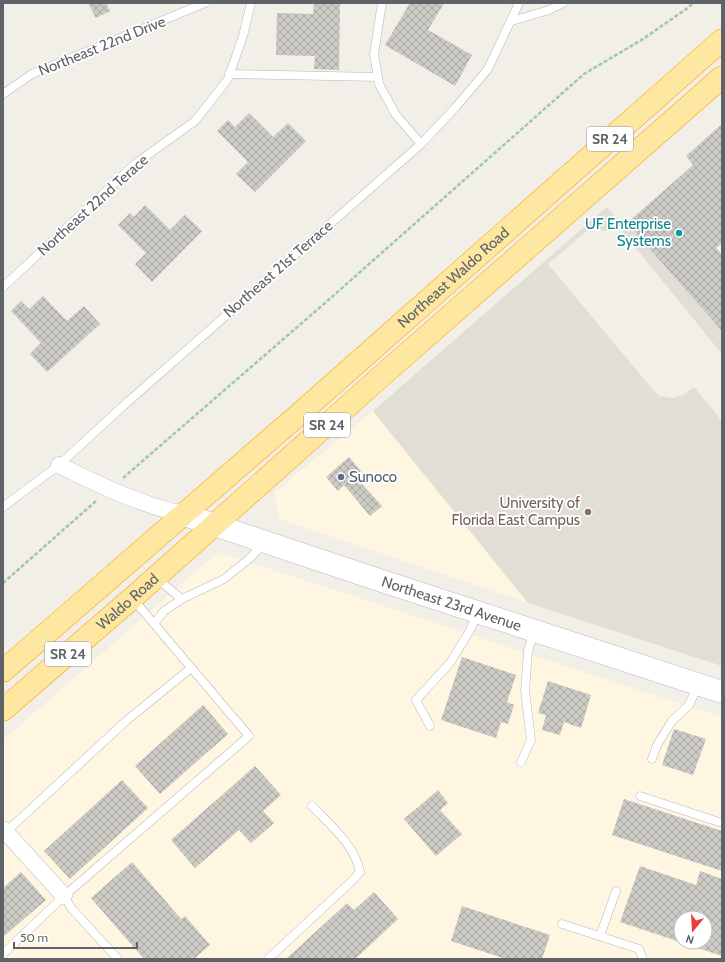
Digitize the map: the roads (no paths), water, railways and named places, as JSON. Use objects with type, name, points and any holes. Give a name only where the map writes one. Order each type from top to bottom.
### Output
[{"type":"highway","name":"Northeast Waldo Road","points":[[182,514],[296,416],[722,40]]},
{"type":"highway","name":"Northeast Waldo Road","points":[[215,525],[722,77]]},
{"type":"highway","points":[[420,305],[440,326]]},
{"type":"highway","name":"Waldo Road","points":[[3,671],[182,514]]},
{"type":"highway","name":"Waldo Road","points":[[3,710],[215,525]]},
{"type":"main road","name":"Northeast 23rd Avenue","points":[[182,514],[722,692]]},
{"type":"street","points":[[60,464],[109,489],[166,510],[182,514]]},
{"type":"street","points":[[4,830],[64,896]]},
{"type":"lane","name":"Northeast 22nd Drive","points":[[3,94],[32,74],[205,3]]},
{"type":"lane","name":"Northeast 22nd Terace","points":[[3,287],[135,164],[195,121],[228,79],[244,36],[250,3]]},
{"type":"lane","points":[[382,3],[374,54],[379,84],[396,115],[421,144]]},
{"type":"lane","name":"Northeast 21st Terrace","points":[[5,505],[60,464],[122,407],[421,144],[455,108],[488,69],[512,21],[519,3]]},
{"type":"lane","points":[[512,21],[549,10],[564,3]]},
{"type":"lane","points":[[229,74],[378,77]]},
{"type":"lane","points":[[154,624],[164,611],[182,599],[224,579],[249,559],[265,542]]},
{"type":"lane","points":[[155,578],[182,599]]},
{"type":"lane","points":[[3,954],[64,896],[249,736],[132,598]]},
{"type":"lane","points":[[430,726],[416,700],[450,663],[469,632],[478,612]]},
{"type":"lane","points":[[521,762],[531,740],[524,691],[528,651],[534,631]]},
{"type":"lane","points":[[4,830],[126,721],[192,668]]},
{"type":"lane","points":[[652,759],[657,746],[672,721],[689,705],[698,684]]},
{"type":"lane","points":[[640,796],[722,823]]},
{"type":"lane","points":[[268,959],[352,882],[360,872],[354,853],[343,838],[312,806]]},
{"type":"lane","points":[[600,936],[616,891]]},
{"type":"lane","points":[[64,896],[72,909],[118,959]]},
{"type":"lane","points":[[562,924],[639,949],[643,959]]},
{"type":"place","name":"UF Enterprise Systems","points":[[679,233]]},
{"type":"place","name":"Sunoco","points":[[341,477]]},
{"type":"place","name":"University of Florida East Campus","points":[[588,512]]}]
